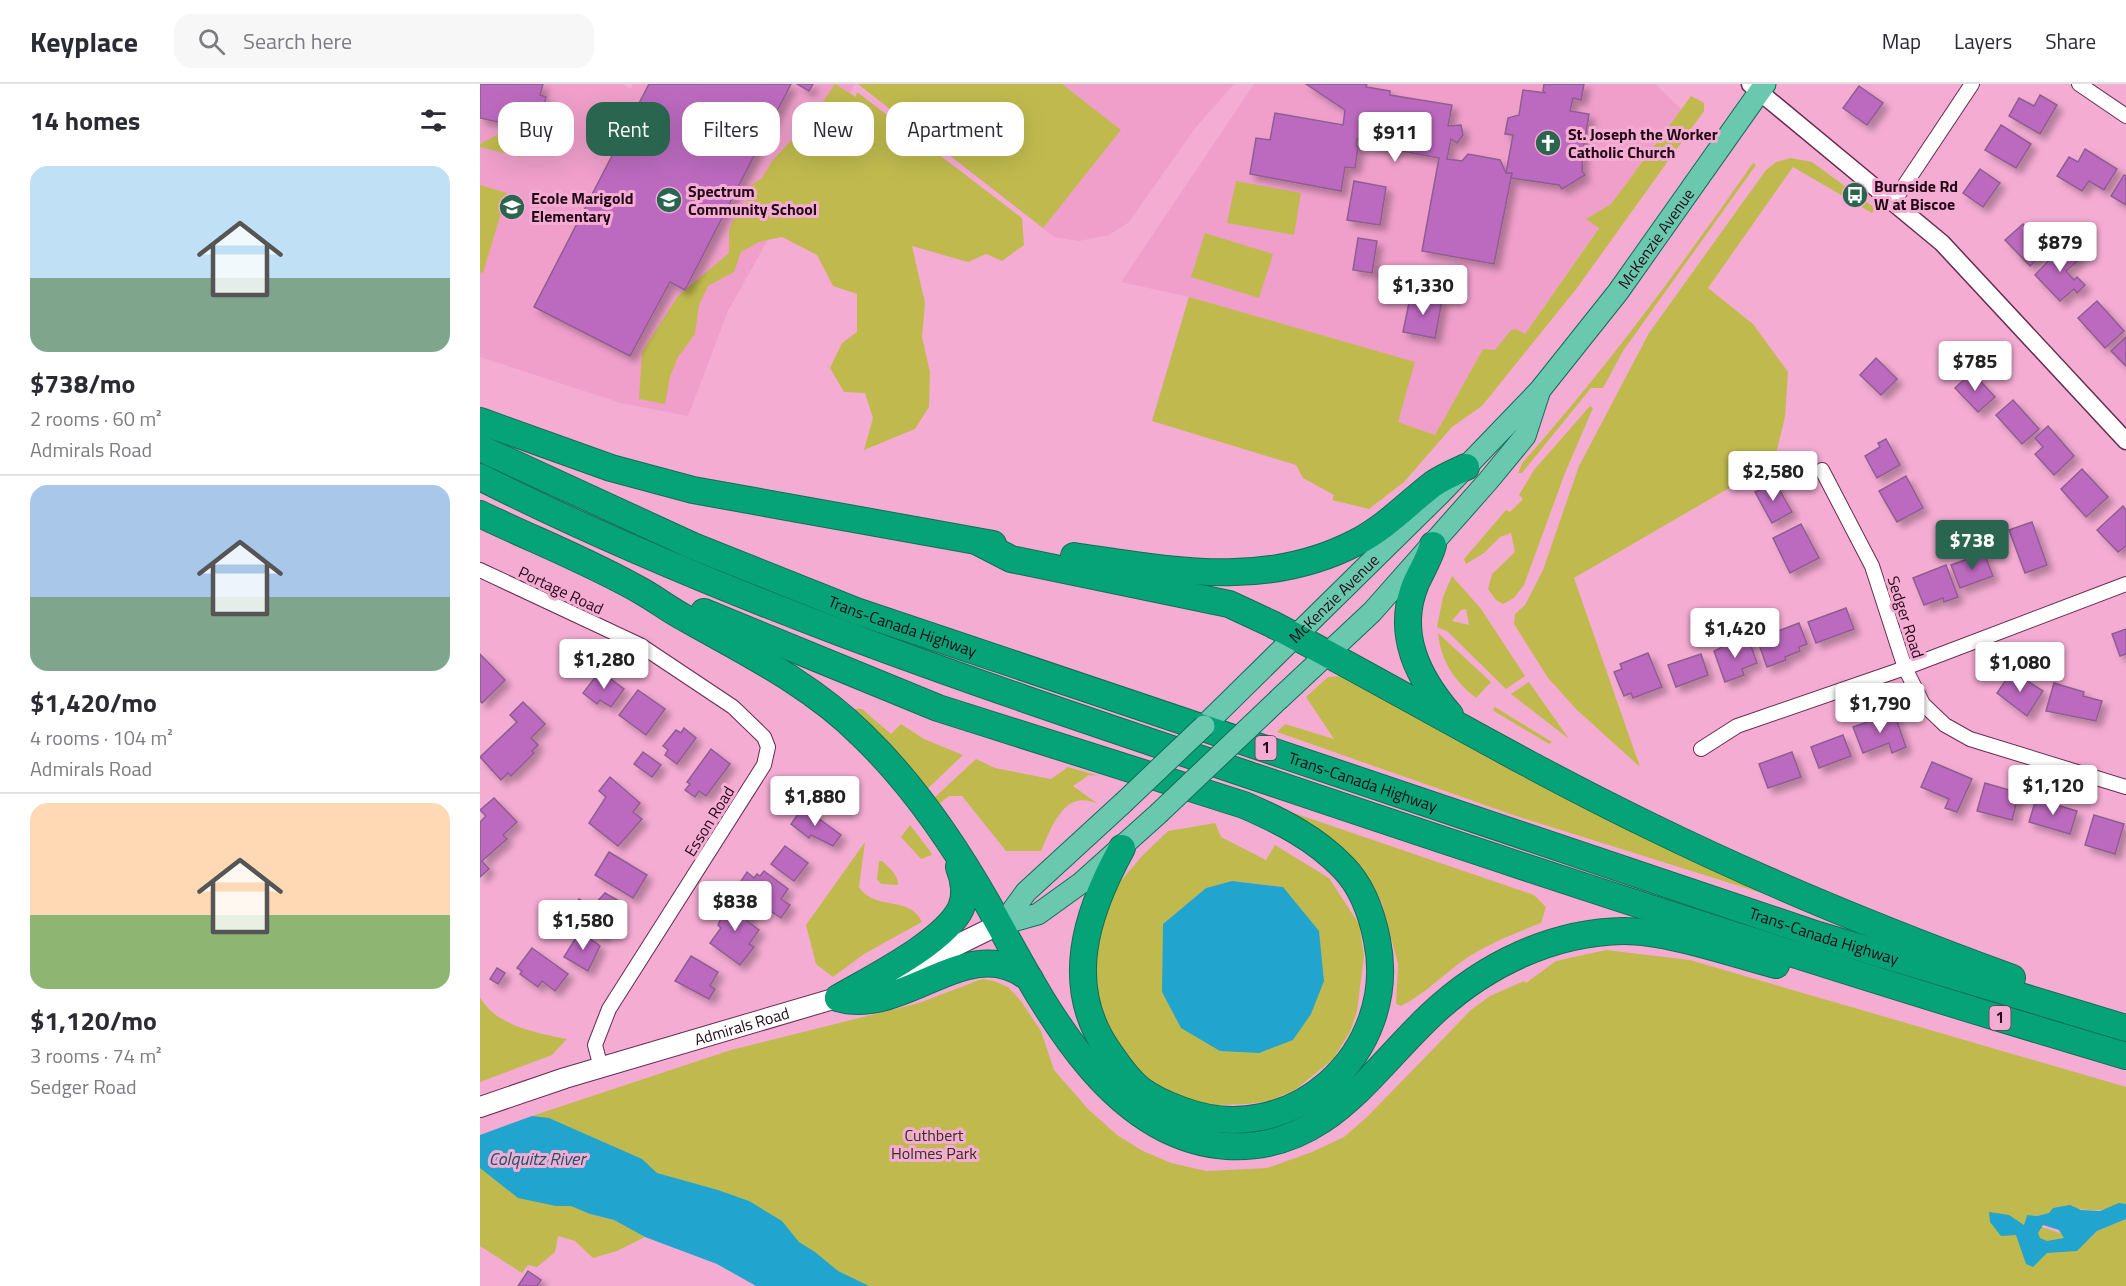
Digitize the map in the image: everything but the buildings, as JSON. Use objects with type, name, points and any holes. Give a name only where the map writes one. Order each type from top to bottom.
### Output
[{"type":"highway","points":[[480,421],[611,468],[693,490],[978,542],[1196,573],[1266,572],[1298,565],[1357,542],[1407,508],[1434,483],[1466,467]]},
{"type":"highway","name":"Trans-Canada Highway","points":[[480,448],[693,546],[856,611],[1818,935],[2126,1028]]},
{"type":"highway","name":"Trans-Canada Highway","points":[[480,477],[699,577],[898,654],[1317,798],[1874,980],[2126,1056]]},
{"type":"highway","points":[[480,514],[642,591],[793,679],[862,734],[904,782],[944,834],[1069,1039],[1110,1090],[1141,1116],[1179,1135],[1226,1146],[1269,1143],[1308,1130],[1343,1106],[1433,1013],[1462,989],[1522,952],[1584,935],[1627,931],[1671,939],[1796,970],[1874,980]]},
{"type":"highway","points":[[978,542],[1011,559],[1229,604],[1294,636],[1460,727],[1649,826],[1858,919],[2024,982],[2066,1011]]},
{"type":"highway","points":[[1433,545],[1414,592],[1409,633],[1412,653],[1430,692],[1460,727]]},
{"type":"highway","points":[[642,591],[694,608],[938,708],[1244,805],[1288,824],[1322,848],[1344,868],[1367,905],[1380,952],[1381,979],[1378,1004],[1360,1046],[1350,1061],[1315,1096],[1291,1109],[1263,1117],[1231,1120],[1195,1115],[1163,1103],[1141,1090],[1120,1069],[1102,1043],[1090,1018],[1082,972],[1084,943],[1091,916],[1102,884],[1122,848]]},
{"type":"highway","points":[[838,998],[892,966],[951,924],[962,906],[966,890],[944,834]]},
{"type":"highway","points":[[838,998],[854,1002],[891,996],[978,962],[1006,964],[1031,980]]},
{"type":"main road","name":"McKenzie Avenue","points":[[1123,803],[1244,687],[1466,467],[1540,390],[1618,292],[1758,87]]},
{"type":"main road","name":"McKenzie Avenue","points":[[1158,814],[1372,612],[1433,545],[1525,436],[1540,390]]},
{"type":"main road","name":"Admirals Road","points":[[998,925],[1010,914],[1026,892],[1123,803]]},
{"type":"main road","name":"Admirals Road","points":[[480,1107],[521,1092],[838,998],[898,974],[998,925],[1038,914],[1122,848],[1158,814]]},
{"type":"street","points":[[1894,201],[1972,84]]},
{"type":"street","points":[[2079,84],[2126,116]]},
{"type":"street","points":[[1758,87],[1894,201],[1956,258],[2126,441]]},
{"type":"street","name":"Sedger Road","points":[[1822,470],[1872,566],[1905,668],[1923,704],[1945,725],[1970,740],[2126,787]]},
{"type":"street","name":"Portage Road","points":[[480,570],[640,645],[733,707],[758,729],[768,747]]},
{"type":"street","points":[[1701,749],[1737,726],[1905,668],[2126,584]]},
{"type":"street","name":"Esson Road","points":[[601,1068],[595,1045],[609,1009],[764,765],[768,747]]},
{"type":"shaded area","name":"Spectrum Community School","points":[[480,84],[622,84],[631,89],[633,84],[855,84],[845,102],[792,102],[792,156],[815,156],[728,311],[688,416],[621,403],[480,357]]},
{"type":"shaded area","points":[[858,84],[1234,84],[1196,127],[1129,222],[1109,235],[1079,241],[1054,237],[950,156],[1024,156],[1024,102],[886,102],[886,106]]},
{"type":"shaded area","points":[[1254,84],[1655,84],[1681,109],[1611,204],[1587,219],[1599,227],[1509,357],[1483,349],[1435,435],[1152,421],[1189,297],[1121,282]]},
{"type":"green space","points":[[835,84],[856,97],[857,92],[870,102],[823,102]]},
{"type":"green space","points":[[858,84],[1062,84],[1121,130],[1043,228],[950,156],[1024,156],[1024,102],[886,102],[886,106]]},
{"type":"green space","points":[[1691,96],[1704,103],[1704,111],[1577,288],[1482,406],[1452,427],[1404,482],[1369,509],[1332,500],[1334,495],[1303,478],[1296,465],[1152,421],[1189,297],[1415,362],[1398,422],[1435,435],[1483,349],[1495,350],[1511,330],[1516,329],[1525,334],[1599,228],[1586,219],[1611,204]]},
{"type":"green space","points":[[874,105],[886,114],[886,156],[941,156],[1022,218],[1024,245],[1002,261],[986,254],[968,262],[912,246],[925,303],[922,337],[930,372],[929,407],[915,429],[864,450],[873,418],[865,393],[844,392],[830,368],[842,343],[857,332],[857,294],[833,286],[817,255],[782,237],[759,242],[741,252],[734,272],[708,286],[699,305],[695,334],[678,357],[670,377],[665,404],[639,399],[642,352],[678,296],[729,253],[729,231],[733,220],[744,212],[750,186],[762,178],[773,160],[780,156],[780,153],[792,140],[792,156],[874,156]]},
{"type":"green space","points":[[498,135],[498,152],[480,147],[480,144]]},
{"type":"green space","points":[[1791,158],[1812,162],[1875,208],[1872,213],[1793,167],[1708,288],[1753,324],[1788,372],[1785,417],[1774,462],[1574,578],[1640,767],[1577,710],[1548,678],[1514,624],[1515,614],[1525,605],[1543,570],[1579,466],[1649,333],[1766,170],[1776,162]]},
{"type":"green space","points":[[1753,163],[1756,165],[1623,351],[1603,388],[1591,388],[1522,473],[1518,473],[1523,462],[1643,316]]},
{"type":"green space","points":[[1236,181],[1301,193],[1294,235],[1227,223]]},
{"type":"green space","points":[[480,185],[507,193],[483,273],[480,272]]},
{"type":"green space","points":[[1205,233],[1273,254],[1259,298],[1191,277]]},
{"type":"green space","points":[[1590,406],[1593,408],[1565,473],[1524,585],[1514,598],[1503,604],[1496,600],[1488,589],[1492,574],[1515,552],[1511,533],[1500,537],[1484,553],[1466,564],[1464,559],[1506,510],[1510,512],[1523,499],[1519,495],[1534,470]]},
{"type":"green space","points":[[1452,576],[1481,609],[1525,676],[1506,689],[1447,631],[1437,627],[1443,597]],"holes":[[[1466,609],[1469,625],[1452,621],[1461,610]]]},
{"type":"green space","points":[[1438,633],[1491,682],[1476,698],[1461,685],[1450,670],[1442,653]]},
{"type":"green space","points":[[1342,676],[1797,904],[1519,817],[1277,732],[1285,724],[1334,739],[1306,697],[1328,677]]},
{"type":"green space","points":[[1529,682],[1569,739],[1511,694]]},
{"type":"green space","points":[[1495,707],[1552,742],[1549,744],[1494,711]]},
{"type":"green space","points":[[849,709],[862,709],[891,734],[901,724],[924,739],[963,755],[925,791]]},
{"type":"green space","points":[[976,759],[995,768],[1051,779],[1068,767],[1099,776],[1089,775],[1073,786],[1098,804],[1086,800],[1076,801],[1068,806],[1055,821],[1041,851],[1006,851],[962,796],[949,796],[939,804],[933,799]]},
{"type":"green space","points":[[1291,812],[1534,895],[1546,907],[1541,923],[1480,950],[1417,997],[1401,1006],[1396,1004],[1398,964],[1382,903],[1363,869],[1323,833]]},
{"type":"green space","points":[[1215,823],[1221,837],[1266,860],[1275,845],[1329,878],[1359,924],[1364,956],[1357,1011],[1350,1032],[1333,1059],[1295,1090],[1269,1101],[1216,1105],[1191,1100],[1162,1089],[1131,1066],[1097,1010],[1091,951],[1103,913],[1120,882],[1168,831]],"holes":[[[1232,881],[1283,887],[1163,924],[1206,888]]]},
{"type":"green space","points":[[910,825],[932,855],[921,859],[901,837]]},
{"type":"green space","points":[[865,842],[859,887],[866,895],[874,899],[909,908],[922,922],[864,954],[833,977],[816,964],[806,925]]},
{"type":"green space","points":[[879,861],[882,861],[893,872],[898,885],[881,884],[877,879]]},
{"type":"green space","name":"Cuthbert Holmes Park","points":[[1606,950],[1690,960],[2126,1087],[2126,1204],[2097,1210],[2053,1208],[2050,1213],[2037,1216],[2027,1215],[2025,1221],[2086,1242],[2097,1231],[2126,1219],[2126,1286],[855,1286],[790,1241],[768,1233],[743,1213],[621,1171],[506,1116],[480,1094],[480,1092],[503,1105],[532,1116],[731,1050],[919,1003],[982,979],[1008,987],[1021,1001],[1041,1031],[1054,1070],[1088,1109],[1117,1135],[1143,1151],[1171,1163],[1206,1171],[1267,1168],[1312,1152],[1344,1137],[1367,1117],[1471,1010],[1490,996],[1524,981],[1526,983],[1556,961]]},
{"type":"green space","points":[[480,997],[496,1015],[518,1027],[567,1039],[552,1055],[480,1082]]},
{"type":"green space","points":[[480,1152],[590,1214],[614,1220],[645,1237],[617,1251],[593,1258],[575,1241],[558,1236],[555,1252],[537,1267],[528,1265],[522,1273],[480,1246]]},
{"type":"water","points":[[1232,881],[1283,887],[1319,931],[1324,981],[1311,1014],[1293,1040],[1259,1053],[1220,1051],[1181,1028],[1162,992],[1163,924],[1206,888]]},
{"type":"water","name":"Colquitz River","points":[[480,1092],[503,1105],[532,1116],[549,1118],[642,1159],[657,1173],[749,1201],[782,1221],[799,1242],[838,1271],[869,1286],[756,1286],[717,1264],[645,1237],[614,1220],[571,1206],[556,1206],[518,1198],[480,1168]]},
{"type":"water","points":[[2119,1203],[2126,1204],[2126,1219],[2097,1231],[2077,1251],[2047,1253],[2033,1267],[2026,1264],[2016,1235],[2001,1236],[1990,1222],[1989,1212],[2009,1215],[2024,1225],[2027,1215],[2037,1216],[2049,1213],[2053,1208],[2070,1205],[2081,1210],[2100,1211]],"holes":[[[2043,1225],[2059,1230],[2064,1238],[2047,1241],[2040,1238],[2038,1233]]]},
{"type":"pier","points":[[480,1089],[530,1112],[532,1116],[480,1135]]},
{"type":"place","name":"St. Joseph the Worker Catholic Church","points":[[1548,143]]},
{"type":"place","name":"Burnside Rd W at Biscoe","points":[[1855,195]]},
{"type":"place","name":"Spectrum Community School","points":[[669,200]]},
{"type":"place","name":"Ecole Marigold Elementary","points":[[512,207]]}]
